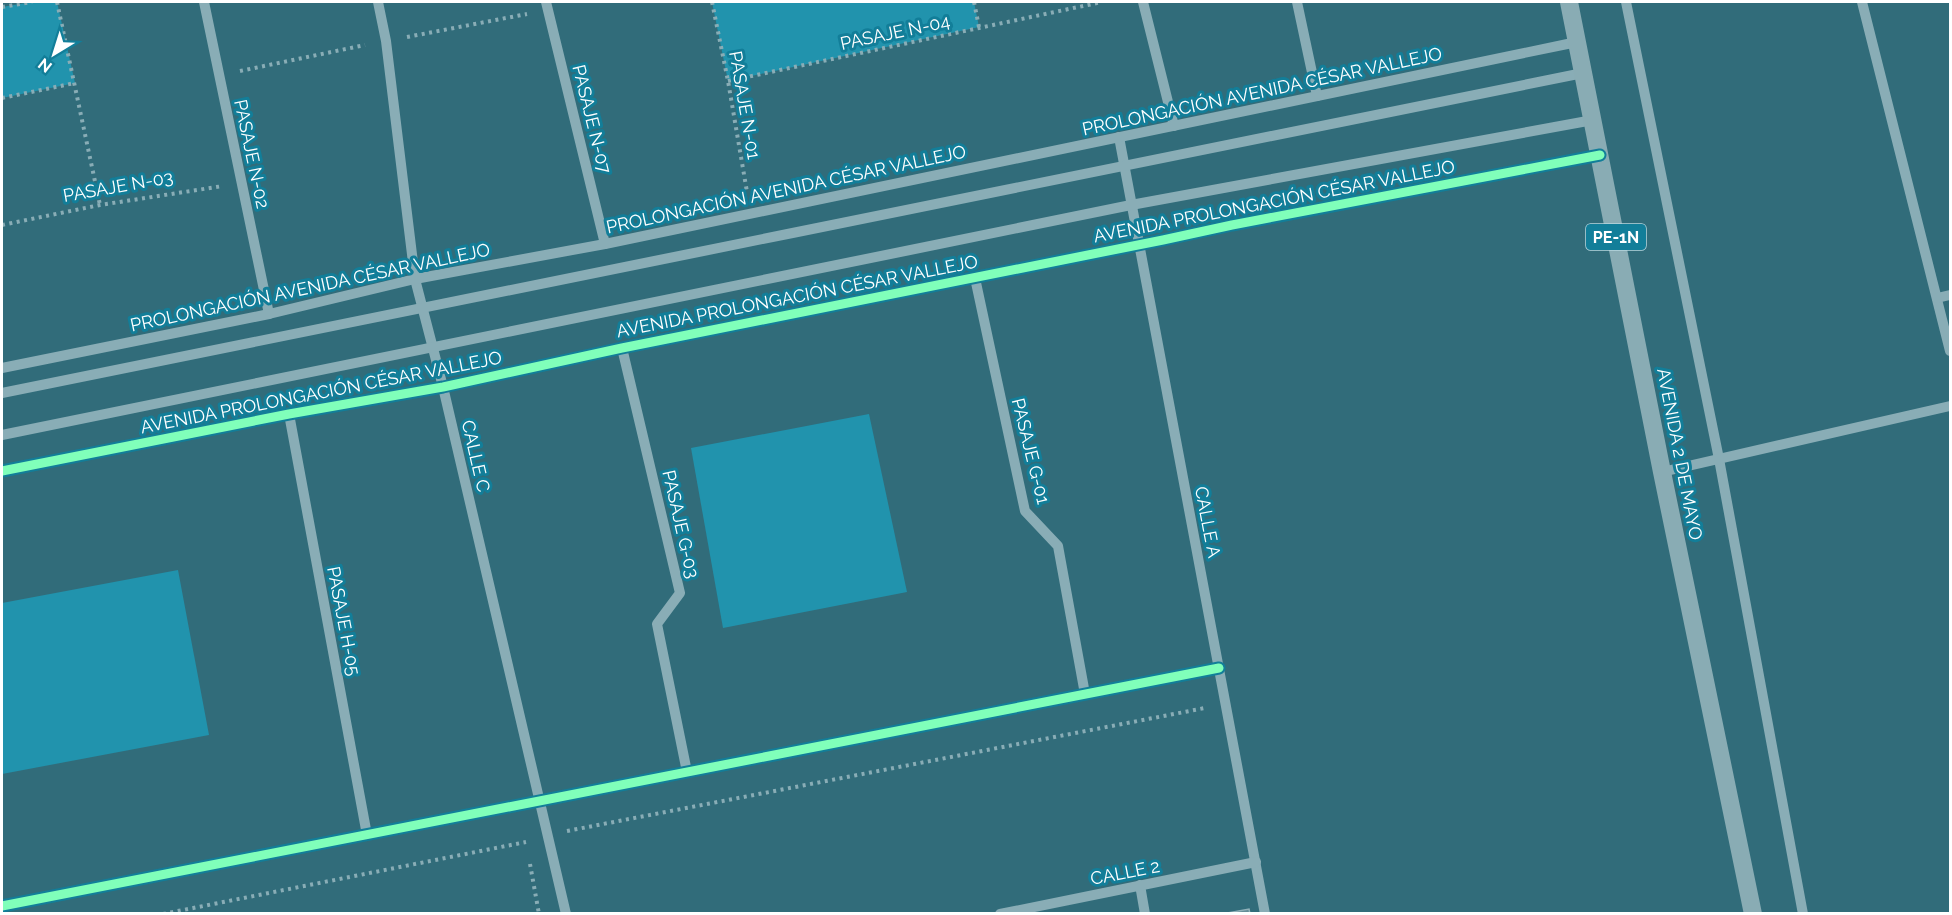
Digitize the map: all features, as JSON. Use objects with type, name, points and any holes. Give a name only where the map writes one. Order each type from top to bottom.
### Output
[{"type":"highway","name":"AVENIDA 2 DE MAYO","points":[[1569,2],[1753,914]]},
{"type":"street","name":"PASAJE N-02","points":[[204,2],[269,314]]},
{"type":"street","name":"CALLE C","points":[[378,2],[386,41],[415,279],[443,387],[566,914]]},
{"type":"street","points":[[1143,2],[1174,126]]},
{"type":"street","points":[[1297,2],[1317,96]]},
{"type":"street","points":[[1626,2],[1719,459],[1803,914]]},
{"type":"street","points":[[1862,2],[1950,351]]},
{"type":"street","name":"PASAJE N-07","points":[[547,5],[605,244]]},
{"type":"street","name":"PROLONGACIÓN AVENIDA CÉSAR VALLEJO","points":[[2,368],[269,314],[415,279],[605,244],[1577,42]]},
{"type":"street","points":[[2,393],[1583,73]]},
{"type":"street","name":"AVENIDA PROLONGACIÓN CÉSAR VALLEJO","points":[[2,435],[1131,205],[1593,120]]},
{"type":"street","name":"CALLE A","points":[[1119,137],[1265,914]]},
{"type":"street","name":"AVENIDA PROLONGACIÓN CÉSAR VALLEJO","points":[[2,471],[289,414],[443,387],[622,348],[1232,225],[1600,155]]},
{"type":"street","name":"PASAJE G-01","points":[[975,278],[1025,511],[1058,546],[1085,694]]},
{"type":"street","points":[[1937,298],[1950,294]]},
{"type":"street","name":"PASAJE G-03","points":[[622,348],[680,593],[657,624],[687,772]]},
{"type":"street","points":[[1662,472],[1950,406]]},
{"type":"street","name":"PASAJE H-05","points":[[289,414],[367,835]]},
{"type":"street","points":[[2,906],[1219,668]]},
{"type":"street","name":"CALLE 2","points":[[1000,914],[1256,862]]},
{"type":"street","points":[[1140,885],[1145,914]]},
{"type":"path","points":[[2,7],[32,2]]},
{"type":"path","points":[[57,2],[100,205]]},
{"type":"path","points":[[974,2],[980,27]]},
{"type":"path","points":[[219,75],[547,5]]},
{"type":"path","points":[[2,98],[75,83]]},
{"type":"path","points":[[567,842],[565,832],[1226,704]]},
{"type":"path","points":[[163,914],[525,841],[527,851]]},
{"type":"path","points":[[529,861],[539,914]]},
{"type":"shaded area","points":[[32,2],[57,2],[75,83],[2,98],[2,7]]},
{"type":"shaded area","points":[[712,2],[974,2],[979,27],[728,81]]},
{"type":"shaded area","points":[[869,414],[907,592],[723,628],[691,448]]},
{"type":"shaded area","points":[[178,570],[209,735],[2,774],[2,603]]},
{"type":"building","points":[[1249,909],[1250,914],[1222,914]]},
{"type":"cycle path","points":[[2,471],[289,414],[443,387],[622,348],[1232,225],[1600,155]]},
{"type":"cycle path","points":[[2,906],[1219,668]]}]
